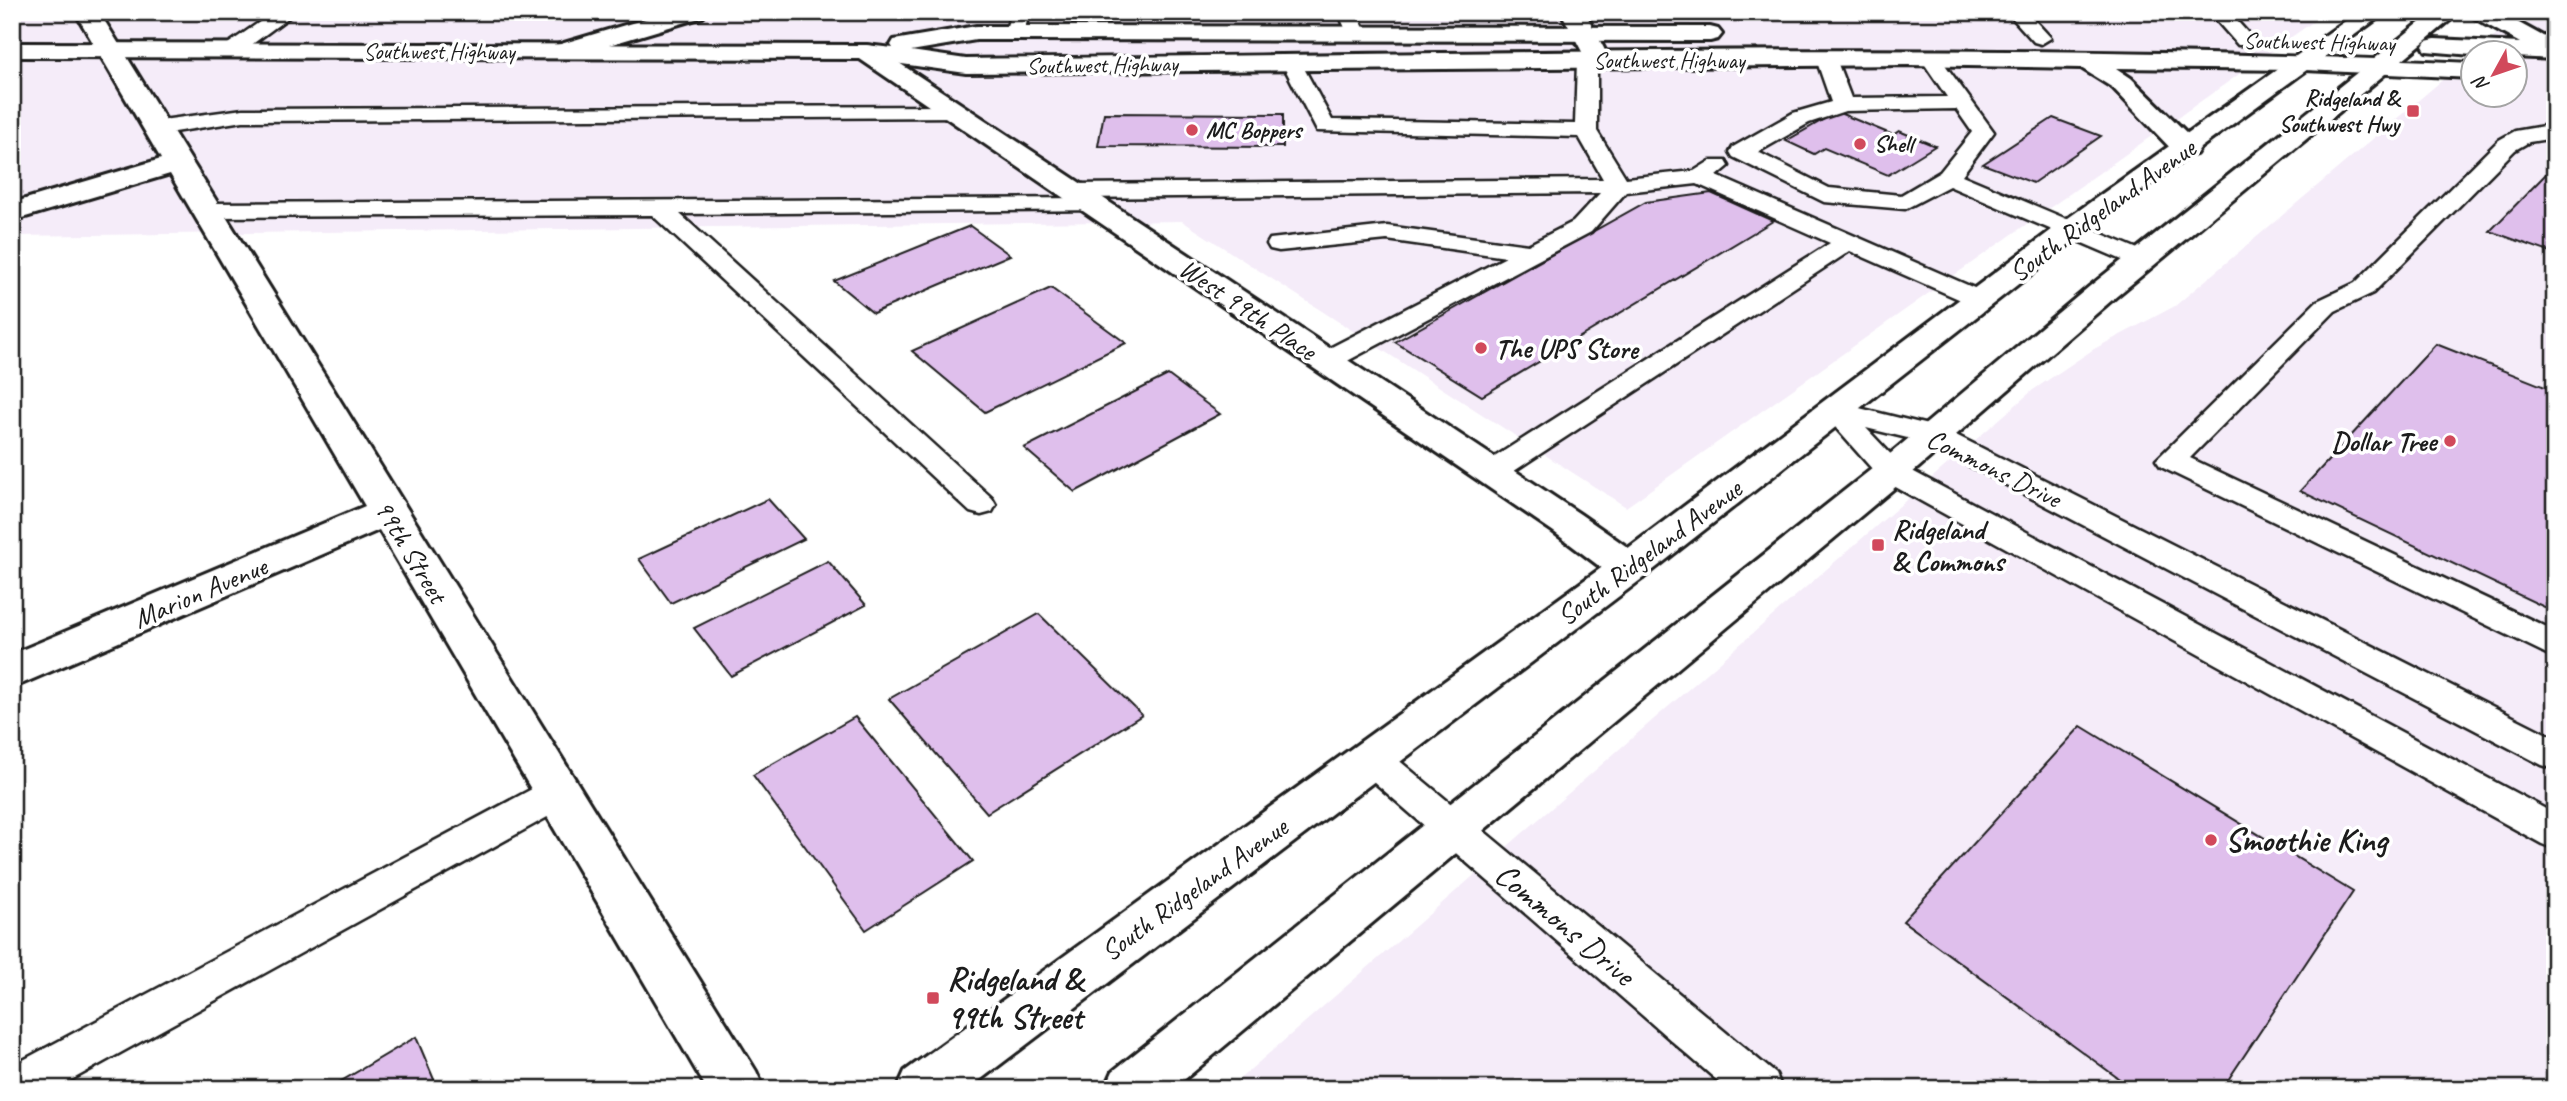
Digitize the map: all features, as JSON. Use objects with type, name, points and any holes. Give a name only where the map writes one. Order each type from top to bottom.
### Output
[{"type":"main road","name":"99th Street","points":[[87,12],[737,1089]]},
{"type":"main road","points":[[563,51],[695,12]]},
{"type":"main road","name":"South Ridgeland Avenue","points":[[924,1089],[1629,568],[2071,229],[2305,64],[2374,12]]},
{"type":"main road","points":[[1132,1089],[1891,472],[2143,260],[2248,177],[2378,66],[2448,12]]},
{"type":"main road","points":[[2480,12],[2555,52]]},
{"type":"main road","name":"Southwest Highway","points":[[866,51],[976,33],[1018,23],[1351,22],[1577,17],[1737,34]]},
{"type":"main road","points":[[1577,17],[1593,60]]},
{"type":"main road","name":"Southwest Highway","points":[[1847,36],[2336,41],[2555,52]]},
{"type":"main road","name":"Southwest Highway","points":[[12,50],[866,51],[966,66],[2085,59],[2458,70]]},
{"type":"main road","name":"West 99th Place","points":[[866,51],[1492,472],[1629,568]]},
{"type":"main road","points":[[2085,59],[2122,83],[2186,148]]},
{"type":"main road","points":[[2528,75],[2555,76]]},
{"type":"main road","points":[[12,212],[177,163]]},
{"type":"main road","name":"Marion Avenue","points":[[12,672],[388,511]]},
{"type":"lane","points":[[232,50],[287,12]]},
{"type":"lane","points":[[2016,12],[2041,38]]},
{"type":"lane","points":[[2218,12],[2245,41]]},
{"type":"lane","points":[[1826,59],[1843,105]]},
{"type":"lane","points":[[1741,152],[1824,195],[1905,202],[1948,177],[1983,132],[1931,59]]},
{"type":"lane","points":[[1593,60],[1586,131],[1619,186]]},
{"type":"lane","points":[[1292,63],[1325,126],[1586,131]]},
{"type":"lane","points":[[205,210],[658,207],[1619,186],[1700,177],[1801,118],[1843,105],[1963,103]]},
{"type":"lane","points":[[155,128],[254,115],[956,112]]},
{"type":"lane","points":[[2555,131],[2523,136],[2507,145],[2364,288],[2326,306],[2171,460],[2555,646]]},
{"type":"lane","points":[[1700,177],[1979,299]]},
{"type":"lane","points":[[1948,177],[2143,260]]},
{"type":"lane","points":[[1326,361],[1582,227],[1619,186]]},
{"type":"lane","points":[[658,207],[981,505]]},
{"type":"lane","points":[[1279,244],[1387,233],[1531,253]]},
{"type":"lane","points":[[1492,472],[1849,241]]},
{"type":"lane","name":"Commons Drive","points":[[1835,411],[1934,435],[2555,755]]},
{"type":"lane","name":"Commons Drive","points":[[1835,411],[1891,472],[2555,833]]},
{"type":"lane","name":"Commons Drive","points":[[1370,758],[1760,1089]]},
{"type":"lane","points":[[12,1089],[558,793]]},
{"type":"shaded area","points":[[12,12],[2327,12],[1626,507],[1182,221],[12,236]]},
{"type":"shaded area","points":[[2512,12],[2555,12],[2555,1089],[1228,1089],[2033,390],[2094,349],[2175,306],[2458,67],[2458,108],[2528,108],[2528,38],[2493,38],[2518,17]]},
{"type":"building","name":"Shell","points":[[1837,112],[1893,135],[1899,131],[1935,146],[1888,175],[1824,148],[1814,154],[1786,141]]},
{"type":"building","name":"MC Boppers","points":[[1104,113],[1283,114],[1283,147],[1098,146]]},
{"type":"building","name":"Shell","points":[[2053,118],[2101,136],[2033,183],[1983,164]]},
{"type":"building","points":[[2550,170],[2555,172],[2555,254],[2490,231]]},
{"type":"building","points":[[1711,193],[1773,221],[1482,396],[1395,342],[1646,202]]},
{"type":"building","points":[[970,226],[1010,255],[873,313],[834,281]]},
{"type":"building","points":[[1051,288],[1126,343],[985,412],[912,351]]},
{"type":"building","name":"Dollar Tree","points":[[2436,344],[2555,391],[2555,612],[2300,491]]},
{"type":"building","points":[[1168,375],[1220,414],[1075,492],[1024,448]]},
{"type":"building","points":[[768,499],[804,539],[671,603],[639,559]]},
{"type":"building","points":[[828,561],[866,605],[731,676],[694,628]]},
{"type":"building","points":[[1039,614],[1142,715],[987,813],[889,699]]},
{"type":"building","points":[[855,717],[973,861],[866,930],[753,775]]},
{"type":"building","points":[[2081,726],[2353,892],[2222,1089],[2133,1089],[1903,921]]},
{"type":"building","points":[[416,1037],[438,1089],[328,1089]]},
{"type":"place","name":"Ridgeland & Southwest Hwy","points":[[2413,111]]},
{"type":"place","name":"MC Boppers","points":[[1192,130]]},
{"type":"place","name":"Shell","points":[[1860,144]]},
{"type":"place","name":"The UPS Store","points":[[1481,348]]},
{"type":"place","name":"Dollar Tree","points":[[2450,441]]},
{"type":"place","name":"Ridgeland & Commons","points":[[1878,545]]},
{"type":"place","name":"Smoothie King","points":[[2211,840]]},
{"type":"place","name":"Ridgeland & 99th Street","points":[[933,998]]}]
